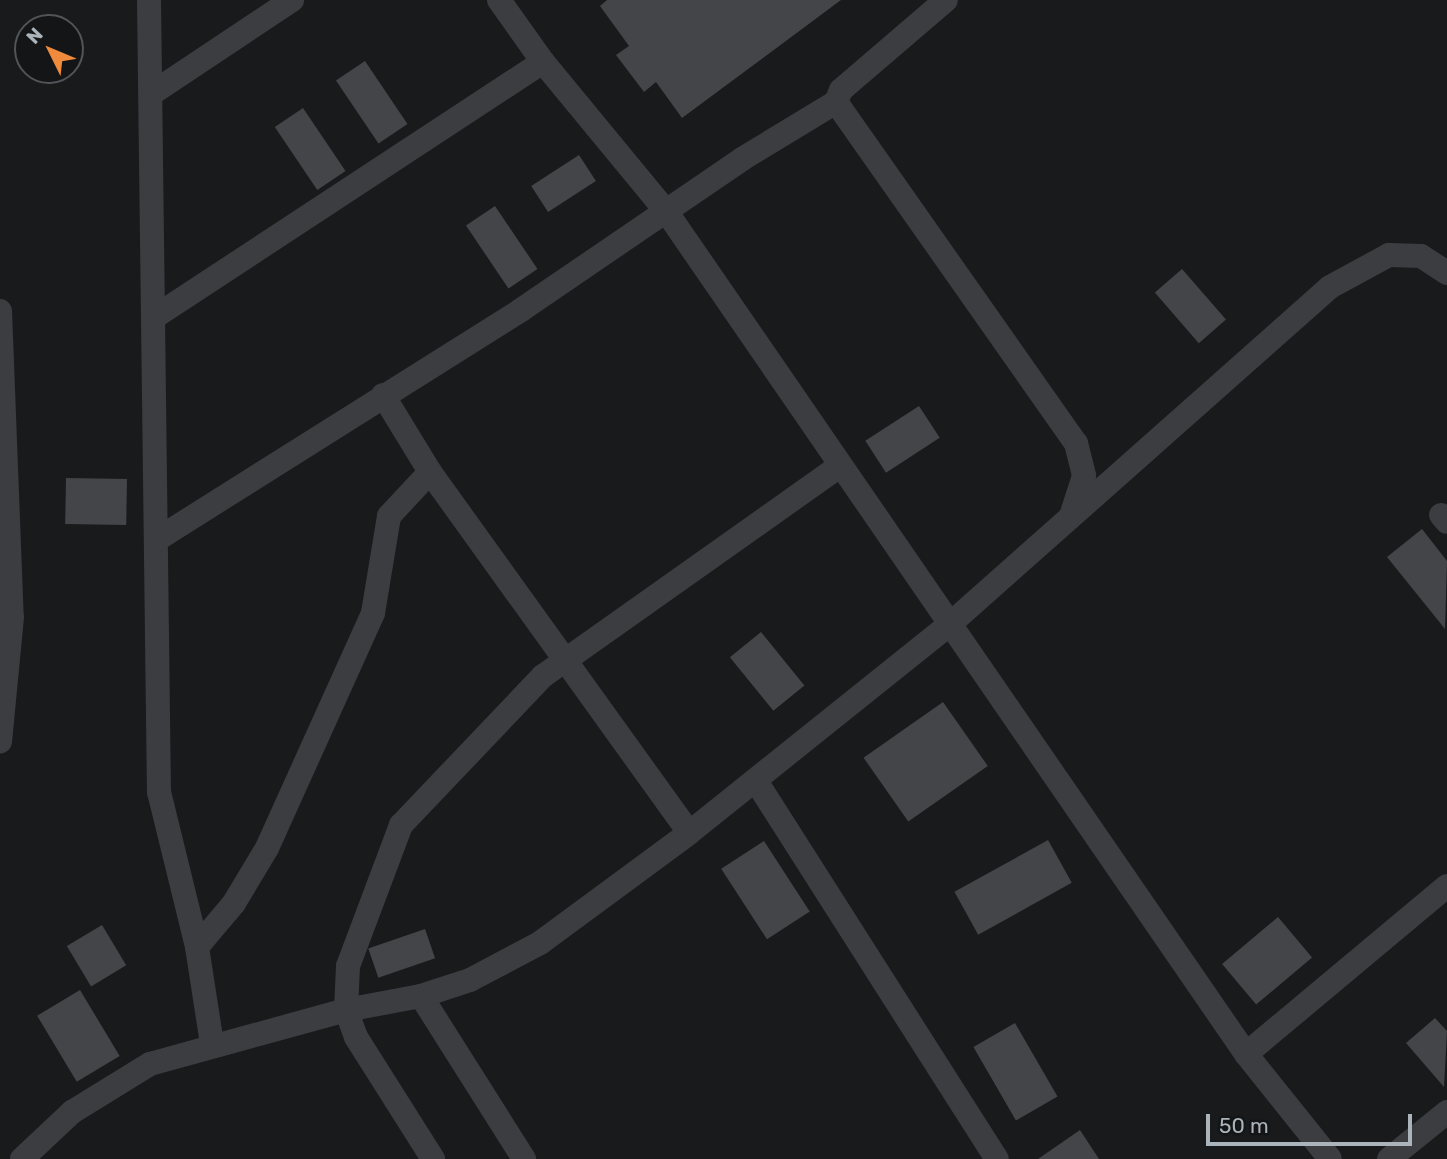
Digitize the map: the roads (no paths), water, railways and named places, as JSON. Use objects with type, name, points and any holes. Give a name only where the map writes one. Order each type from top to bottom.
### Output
[{"type":"street","points":[[149,0],[154,92],[159,792],[197,947],[212,1044]]},
{"type":"street","points":[[154,92],[292,0]]},
{"type":"street","points":[[499,0],[542,62],[666,211],[1246,1054],[1330,1159]]},
{"type":"street","points":[[156,540],[836,102],[841,90],[946,0]]},
{"type":"street","points":[[156,316],[542,62]]},
{"type":"street","points":[[836,102],[1076,443],[1084,477],[1079,501],[1066,522]]},
{"type":"street","points":[[22,1159],[48,1133],[106,1089],[149,1064],[212,1044],[346,1010],[421,996],[470,980],[540,943],[756,781],[949,625],[1330,287],[1389,255],[1421,256],[1447,273]]},
{"type":"street","points":[[0,311],[5,537],[12,617],[0,741]]},
{"type":"street","points":[[383,395],[430,472],[689,833]]},
{"type":"street","points":[[433,1159],[356,1037],[346,1010],[348,966],[401,824],[517,700],[564,660],[840,467]]},
{"type":"street","points":[[197,947],[240,894],[267,848],[373,613],[390,516],[430,472]]},
{"type":"street","points":[[756,781],[997,1159]]},
{"type":"street","points":[[1246,1054],[1447,886]]},
{"type":"street","points":[[421,996],[524,1159]]},
{"type":"street","points":[[1389,1159],[1447,1112]]},
{"type":"street","points":[[0,1157],[48,1133]]}]
